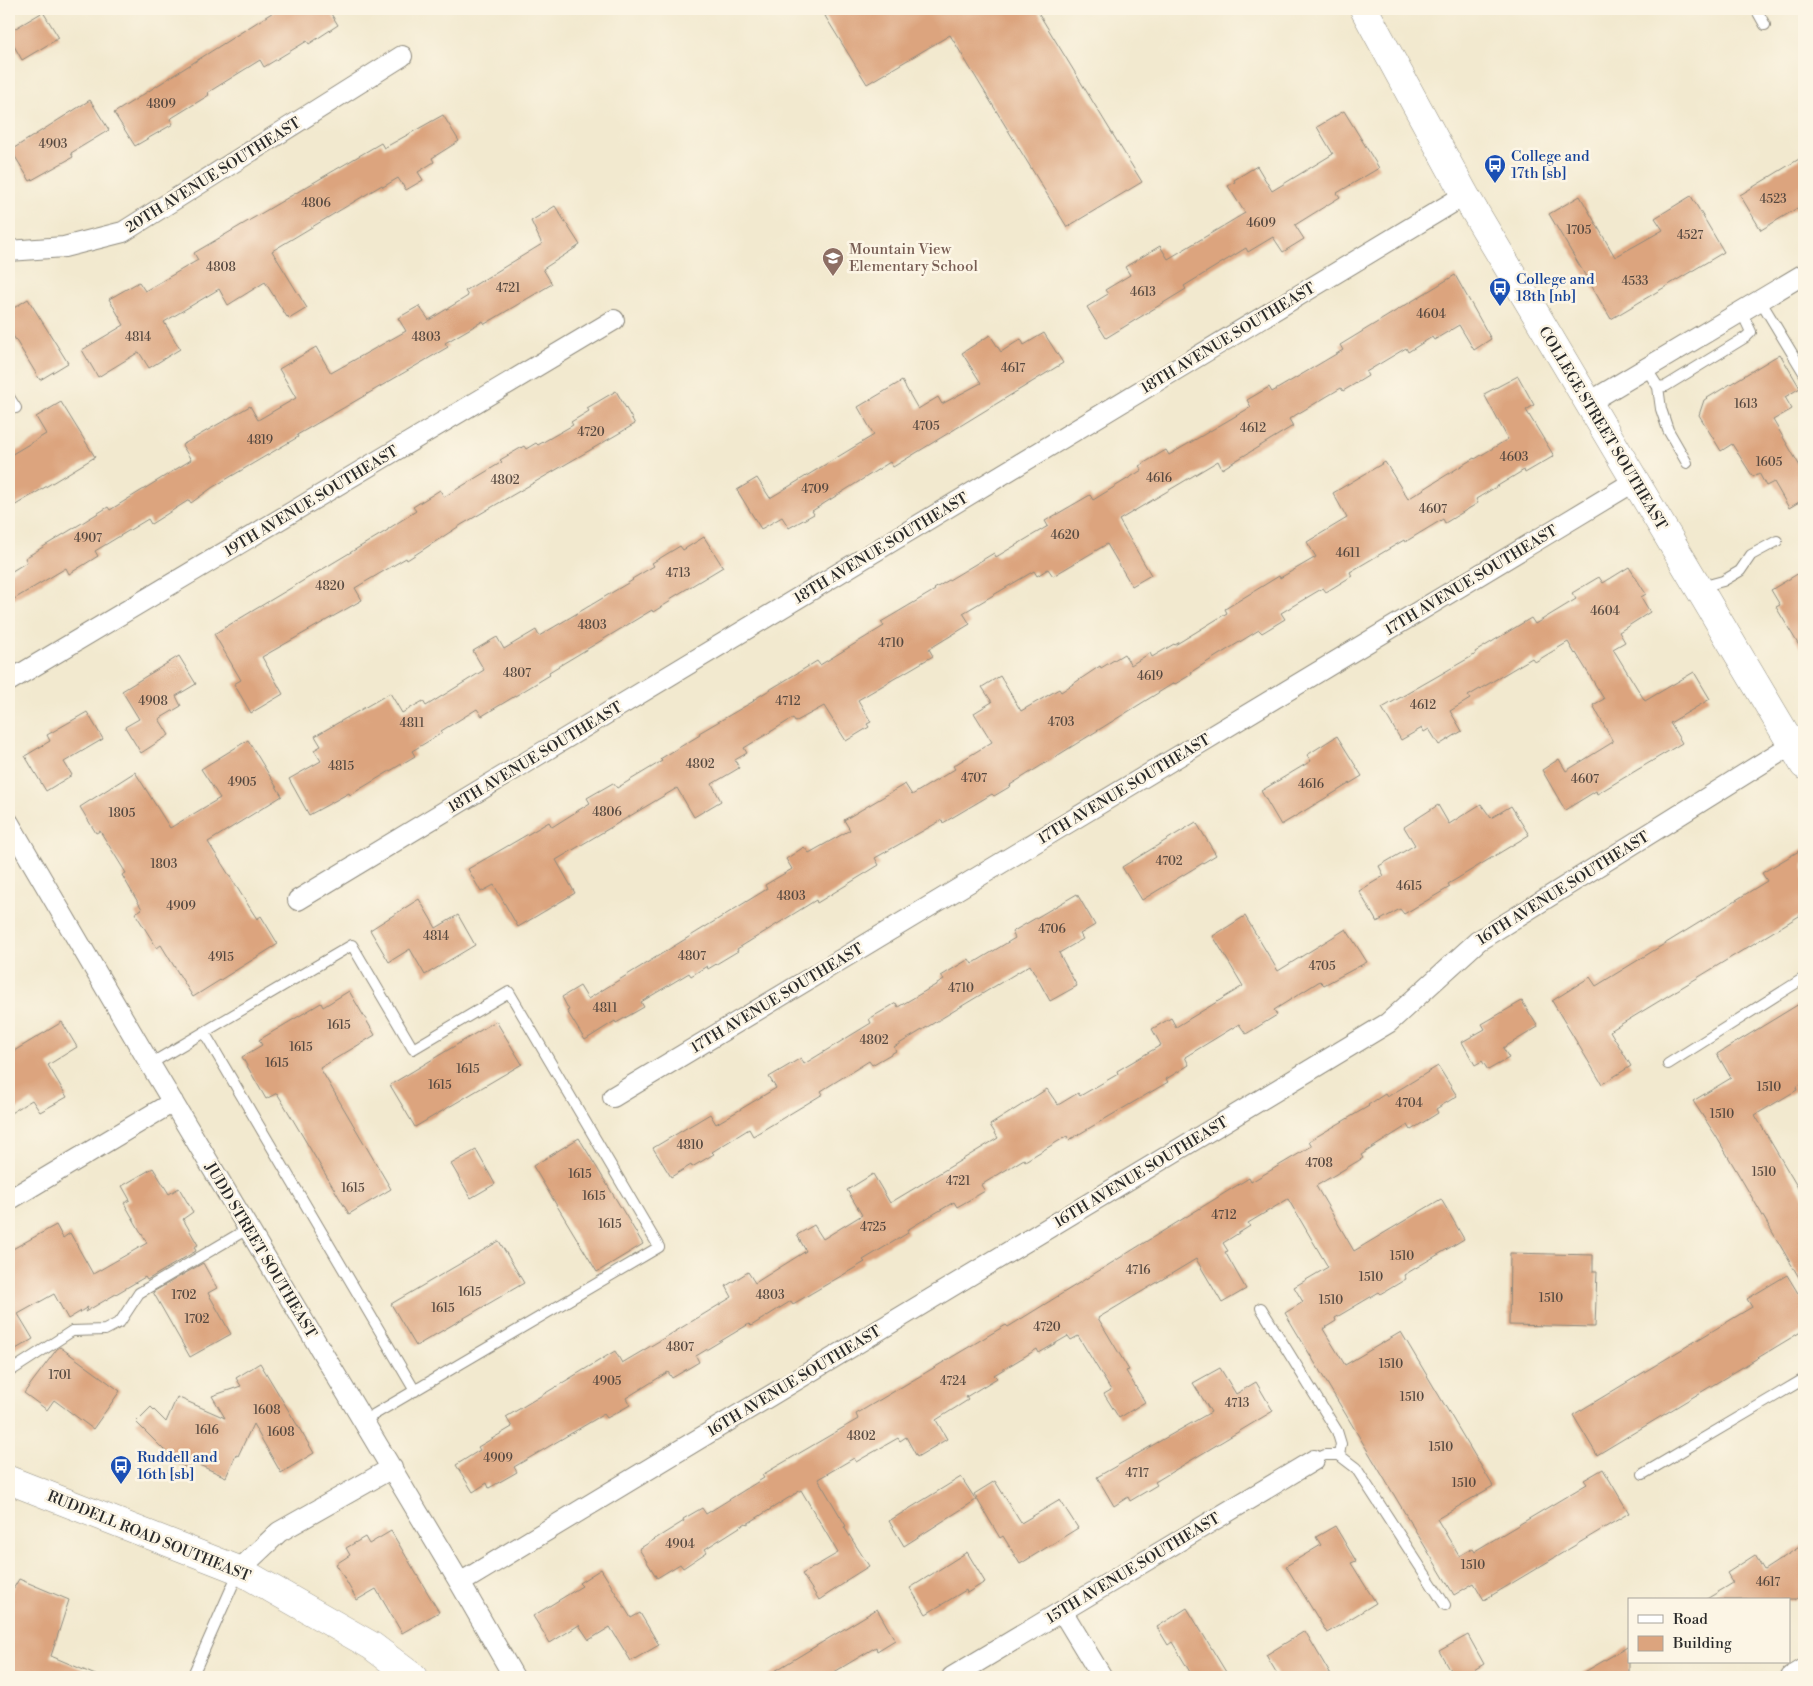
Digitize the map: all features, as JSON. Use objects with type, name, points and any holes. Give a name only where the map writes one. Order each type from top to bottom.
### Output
[{"type":"main road","name":"COLLEGE STREET SOUTHEAST","points":[[1364,9],[1465,195],[1699,588],[1800,748]]},
{"type":"main road","name":"RUDDELL ROAD SOUTHEAST","points":[[9,1480],[240,1570],[372,1646],[413,1677]]},
{"type":"street","name":"20TH AVENUE SOUTHEAST","points":[[9,251],[64,247],[123,232],[402,56]]},
{"type":"street","name":"18TH AVENUE SOUTHEAST","points":[[298,900],[1465,195]]},
{"type":"street","points":[[1588,403],[1804,274]]},
{"type":"street","name":"19TH AVENUE SOUTHEAST","points":[[9,681],[614,320]]},
{"type":"street","name":"17TH AVENUE SOUTHEAST","points":[[613,1097],[1635,481]]},
{"type":"street","name":"16TH AVENUE SOUTHEAST","points":[[460,1583],[1388,1024],[1478,941],[1800,748]]},
{"type":"street","name":"JUDD STREET SOUTHEAST","points":[[11,830],[392,1468],[514,1677]]},
{"type":"street","points":[[9,1200],[173,1102]]},
{"type":"street","name":"15TH AVENUE SOUTHEAST","points":[[952,1677],[1314,1460]]},
{"type":"street","points":[[240,1570],[279,1532],[392,1468]]},
{"type":"street","points":[[1062,1611],[1102,1677]]},
{"type":"street","points":[[1791,1677],[1804,1669]]},
{"type":"lane","points":[[1756,9],[1765,25]]},
{"type":"lane","points":[[1760,300],[1804,373]]},
{"type":"lane","points":[[1658,387],[1666,386],[1746,338],[1751,332],[1741,311]]},
{"type":"lane","points":[[1646,368],[1658,387],[1661,409],[1668,430],[1687,463]]},
{"type":"lane","points":[[9,396],[16,408]]},
{"type":"lane","points":[[1699,588],[1722,582],[1740,571],[1751,555],[1777,541]]},
{"type":"lane","points":[[150,1064],[352,945],[413,1048],[509,992],[659,1247],[363,1420]]},
{"type":"lane","points":[[1668,1064],[1804,978]]},
{"type":"lane","points":[[204,1032],[415,1390]]},
{"type":"lane","points":[[9,1372],[72,1332],[104,1330],[120,1322],[139,1293],[248,1228]]},
{"type":"lane","points":[[1261,1308],[1337,1431],[1341,1444],[1339,1455]]},
{"type":"lane","points":[[1643,1474],[1804,1379]]},
{"type":"lane","points":[[1314,1460],[1325,1455],[1339,1455],[1356,1468],[1445,1605]]},
{"type":"lane","points":[[192,1677],[240,1570]]},
{"type":"building","points":[[278,9],[328,9],[338,25],[309,44],[307,41],[264,67],[260,60],[170,119],[173,124],[135,146],[114,113]]},
{"type":"building","points":[[837,9],[1036,9],[1142,182],[1067,227],[950,35],[867,84],[825,16]]},
{"type":"building","points":[[43,12],[59,38],[22,60],[9,37],[9,32]]},
{"type":"building","points":[[90,100],[109,130],[71,153],[73,157],[30,181],[11,150]]},
{"type":"building","points":[[1344,111],[1379,168],[1337,193],[1340,197],[1295,225],[1304,239],[1283,252],[1273,237],[1248,252],[1246,248],[1184,286],[1186,289],[1106,338],[1087,307],[1108,294],[1105,290],[1130,275],[1125,267],[1160,246],[1168,259],[1245,213],[1228,186],[1235,182],[1234,180],[1257,166],[1272,191],[1333,154],[1317,127]]},
{"type":"building","points":[[443,115],[459,141],[432,158],[434,162],[418,172],[423,180],[406,190],[398,178],[383,187],[382,185],[272,251],[307,308],[289,319],[265,282],[228,305],[219,289],[164,322],[180,349],[149,368],[139,352],[98,377],[82,350],[124,325],[109,299],[139,282],[145,291],[198,260],[194,253],[381,143],[384,148]]},
{"type":"building","points":[[1804,156],[1804,204],[1761,230],[1740,195]]},
{"type":"building","points":[[1580,196],[1615,257],[1663,230],[1655,218],[1691,196],[1724,252],[1611,319],[1549,214]]},
{"type":"building","points":[[555,206],[580,245],[543,269],[552,284],[485,324],[483,321],[445,343],[448,347],[297,435],[298,437],[213,487],[191,503],[189,500],[151,524],[148,519],[95,551],[98,556],[69,574],[66,568],[9,602],[9,573],[27,562],[25,558],[108,507],[110,510],[191,460],[182,445],[250,406],[258,420],[296,398],[279,369],[316,347],[331,373],[406,331],[398,318],[419,306],[429,320],[468,296],[465,291],[542,244],[531,221]]},
{"type":"building","points":[[1455,275],[1491,339],[1474,350],[1459,325],[1434,340],[1432,337],[1408,352],[1406,348],[1366,372],[1368,376],[1343,391],[1341,388],[1289,419],[1293,426],[1222,469],[1218,461],[1119,520],[1151,575],[1132,586],[1107,544],[1053,576],[1048,569],[1037,576],[1034,571],[963,613],[970,624],[929,649],[933,656],[858,700],[871,722],[867,724],[869,727],[846,741],[824,706],[795,722],[793,718],[744,748],[747,753],[735,760],[739,768],[712,784],[721,801],[694,817],[677,788],[556,860],[575,893],[518,927],[494,885],[481,892],[468,869],[549,822],[552,827],[590,803],[587,798],[613,783],[617,788],[662,761],[660,759],[700,735],[699,733],[817,661],[820,665],[884,626],[881,622],[934,589],[994,553],[996,557],[1048,526],[1045,521],[1090,495],[1093,500],[1142,470],[1139,466],[1166,450],[1169,455],[1251,407],[1247,400],[1269,387],[1272,392],[1343,350],[1340,345]]},
{"type":"building","points":[[28,299],[68,363],[40,380],[9,329],[9,311]]},
{"type":"building","points":[[1044,333],[1063,363],[893,467],[890,462],[812,511],[814,514],[789,528],[782,517],[761,529],[737,490],[757,478],[770,498],[874,435],[858,407],[902,381],[918,409],[938,397],[942,404],[981,383],[962,353],[990,335],[1001,352],[1021,339],[1024,345]]},
{"type":"building","points":[[1780,354],[1800,388],[1785,397],[1792,409],[1773,420],[1804,473],[1804,499],[1789,508],[1774,482],[1766,486],[1759,473],[1753,477],[1732,444],[1721,451],[1699,415],[1704,400]]},
{"type":"building","points":[[1518,376],[1534,405],[1526,410],[1554,456],[1525,473],[1524,470],[1476,499],[1478,503],[1445,523],[1443,519],[1350,572],[1352,576],[1326,592],[1323,588],[1281,613],[1285,619],[1262,633],[1259,630],[1191,672],[1192,674],[1174,683],[994,796],[992,794],[943,823],[942,820],[875,858],[879,865],[817,903],[816,900],[708,969],[707,966],[691,976],[689,973],[641,1002],[644,1007],[616,1023],[615,1021],[585,1040],[567,1011],[569,1010],[562,997],[580,986],[588,999],[767,889],[765,885],[792,869],[786,859],[804,847],[809,853],[850,830],[844,820],[905,784],[912,795],[955,769],[953,766],[992,742],[974,713],[992,702],[982,687],[1000,676],[1021,711],[1059,689],[1061,692],[1100,666],[1101,668],[1124,654],[1131,665],[1150,653],[1152,657],[1175,645],[1227,613],[1225,609],[1279,576],[1280,578],[1316,557],[1307,542],[1347,518],[1333,493],[1385,462],[1408,499],[1508,439],[1484,394]]},
{"type":"building","points":[[616,391],[635,424],[461,525],[407,560],[406,558],[355,588],[362,600],[262,657],[283,694],[251,713],[234,684],[241,680],[214,634],[388,530],[416,511],[413,507],[440,490],[444,497],[502,462],[500,460],[524,446],[526,449],[536,443],[538,445],[573,425],[571,422],[589,411],[587,408]]},
{"type":"building","points":[[61,402],[95,457],[9,509],[9,456],[46,434],[36,417]]},
{"type":"building","points":[[704,537],[723,567],[670,599],[671,601],[653,612],[652,610],[549,672],[550,675],[482,716],[477,709],[412,751],[415,756],[350,795],[349,793],[309,815],[289,779],[321,761],[314,750],[321,746],[315,736],[390,693],[402,713],[423,701],[426,706],[484,670],[473,651],[497,637],[504,649],[536,630],[539,636],[633,580],[654,566],[652,563],[680,546],[683,550]]},
{"type":"building","points":[[1629,567],[1646,594],[1641,597],[1650,612],[1619,632],[1625,642],[1613,649],[1645,701],[1694,672],[1710,699],[1670,723],[1682,743],[1597,794],[1596,791],[1565,810],[1542,770],[1559,759],[1566,771],[1613,742],[1593,705],[1604,699],[1568,642],[1535,662],[1532,658],[1468,696],[1470,699],[1450,711],[1462,731],[1439,745],[1429,729],[1424,732],[1422,728],[1401,740],[1382,708],[1476,654],[1475,652],[1531,618],[1535,624],[1576,599],[1572,593],[1599,577],[1603,583]]},
{"type":"building","points":[[1804,570],[1804,654],[1776,607],[1780,605],[1771,590]]},
{"type":"building","points":[[179,656],[196,684],[176,696],[181,706],[159,719],[169,735],[141,753],[125,727],[139,719],[122,691]]},
{"type":"building","points":[[87,712],[103,739],[64,762],[72,775],[46,791],[25,756],[50,741],[47,735]]},
{"type":"building","points":[[1337,736],[1362,776],[1281,825],[1261,791],[1311,761],[1307,755]]},
{"type":"building","points":[[248,740],[282,796],[208,842],[257,919],[261,916],[278,944],[193,997],[161,945],[157,948],[135,913],[142,909],[122,875],[126,873],[100,831],[96,833],[80,807],[135,772],[170,828],[220,798],[201,769]]},
{"type":"building","points":[[1481,804],[1491,818],[1511,806],[1529,835],[1448,884],[1450,887],[1404,914],[1400,909],[1377,922],[1359,891],[1384,876],[1379,866],[1415,845],[1404,827],[1438,805],[1449,824]]},
{"type":"building","points":[[1196,822],[1216,855],[1142,900],[1122,867]]},
{"type":"building","points":[[1804,848],[1804,913],[1610,1031],[1631,1066],[1602,1084],[1552,1001],[1590,977],[1596,986],[1767,881],[1762,873]]},
{"type":"building","points":[[1077,894],[1095,925],[1080,934],[1083,939],[1059,953],[1077,986],[1050,1001],[1030,965],[894,1047],[896,1051],[872,1065],[869,1061],[821,1091],[823,1094],[753,1136],[749,1129],[712,1152],[714,1154],[671,1177],[653,1148],[710,1114],[716,1124],[776,1088],[769,1077],[801,1058],[804,1064],[871,1023],[869,1019],[896,1003],[898,1007],[944,980],[941,976],[969,959],[972,964],[1015,938],[1012,932]]},
{"type":"building","points":[[419,899],[436,928],[458,915],[475,945],[425,975],[410,949],[389,962],[370,930]]},
{"type":"building","points":[[1245,916],[1278,971],[1346,929],[1367,962],[1324,985],[1320,981],[1274,1010],[1277,1015],[1246,1034],[1239,1024],[1185,1057],[1189,1065],[1166,1079],[1168,1082],[1069,1140],[1067,1136],[1025,1161],[1024,1159],[981,1185],[985,1191],[957,1207],[954,1202],[907,1230],[908,1233],[863,1260],[865,1262],[793,1304],[791,1301],[751,1326],[749,1324],[696,1356],[699,1362],[672,1378],[668,1372],[626,1398],[630,1405],[607,1418],[604,1414],[514,1467],[517,1472],[489,1488],[487,1483],[473,1492],[456,1465],[480,1450],[478,1447],[512,1427],[506,1417],[615,1351],[622,1363],[676,1331],[732,1297],[726,1286],[748,1272],[755,1283],[806,1251],[797,1235],[814,1225],[823,1239],[862,1215],[847,1190],[873,1174],[890,1203],[998,1138],[990,1125],[1047,1089],[1058,1105],[1078,1093],[1080,1096],[1118,1074],[1117,1071],[1161,1045],[1152,1029],[1171,1018],[1176,1027],[1243,986],[1213,936]]},
{"type":"building","points":[[349,991],[375,1035],[320,1068],[391,1189],[349,1214],[277,1093],[266,1099],[242,1057],[262,1045],[259,1040],[321,1003],[323,1007]]},
{"type":"building","points":[[1522,1001],[1538,1027],[1503,1048],[1509,1058],[1488,1070],[1482,1061],[1475,1065],[1462,1042],[1485,1029],[1482,1024]]},
{"type":"building","points":[[1804,1001],[1804,1082],[1796,1087],[1797,1090],[1755,1115],[1804,1198],[1804,1286],[1716,1136],[1693,1101],[1731,1078],[1717,1054]]},
{"type":"building","points":[[496,1021],[522,1064],[415,1127],[390,1085]]},
{"type":"building","points":[[62,1022],[77,1047],[48,1065],[67,1097],[40,1112],[32,1100],[9,1114],[9,1054]]},
{"type":"building","points":[[1438,1066],[1457,1096],[1436,1109],[1438,1113],[1411,1130],[1408,1125],[1361,1155],[1363,1158],[1316,1186],[1354,1251],[1441,1199],[1464,1239],[1404,1275],[1406,1279],[1381,1294],[1379,1292],[1335,1318],[1336,1321],[1323,1329],[1345,1365],[1401,1332],[1493,1486],[1437,1519],[1459,1556],[1473,1548],[1475,1551],[1587,1484],[1584,1480],[1603,1469],[1629,1513],[1484,1600],[1474,1583],[1454,1595],[1285,1313],[1303,1302],[1294,1287],[1328,1267],[1288,1199],[1248,1223],[1250,1226],[1223,1243],[1228,1251],[1225,1252],[1246,1289],[1222,1303],[1196,1259],[1098,1318],[1129,1370],[1126,1371],[1145,1402],[1119,1418],[1104,1394],[1111,1390],[1078,1336],[1071,1340],[1068,1336],[1039,1353],[1037,1349],[994,1375],[997,1378],[966,1397],[968,1400],[936,1420],[947,1439],[917,1457],[906,1437],[900,1441],[898,1438],[856,1462],[854,1458],[818,1479],[846,1526],[844,1527],[869,1566],[819,1600],[802,1574],[838,1553],[801,1490],[705,1549],[707,1552],[683,1568],[680,1564],[657,1578],[639,1549],[684,1521],[683,1519],[702,1508],[706,1514],[764,1478],[762,1475],[858,1419],[856,1414],[1006,1325],[1008,1327],[1249,1178],[1251,1182],[1312,1146],[1309,1141],[1369,1106],[1385,1094],[1387,1097]]},
{"type":"building","points":[[579,1138],[643,1244],[597,1272],[533,1166]]},
{"type":"building","points":[[476,1150],[495,1184],[471,1198],[451,1164]]},
{"type":"building","points":[[153,1168],[169,1194],[179,1188],[193,1212],[183,1219],[198,1245],[194,1247],[196,1251],[147,1280],[145,1277],[85,1312],[88,1307],[68,1319],[54,1294],[18,1314],[33,1339],[9,1353],[9,1251],[56,1225],[63,1238],[70,1233],[93,1274],[147,1243],[124,1203],[130,1200],[122,1186]]},
{"type":"building","points":[[499,1241],[524,1283],[416,1346],[391,1304]]},
{"type":"building","points":[[1510,1253],[1593,1255],[1593,1271],[1597,1271],[1595,1327],[1509,1325]]},
{"type":"building","points":[[203,1263],[217,1288],[208,1293],[231,1334],[190,1357],[153,1292]]},
{"type":"building","points":[[1787,1275],[1804,1303],[1804,1330],[1597,1455],[1573,1415],[1752,1307],[1747,1299]]},
{"type":"building","points":[[60,1347],[120,1391],[93,1429],[54,1400],[47,1410],[24,1393]]},
{"type":"building","points":[[260,1363],[314,1453],[281,1473],[253,1424],[226,1477],[190,1461],[187,1468],[167,1459],[169,1455],[136,1422],[151,1407],[166,1422],[177,1397],[225,1418],[212,1396],[241,1386],[236,1378]]},
{"type":"building","points":[[1220,1368],[1236,1394],[1256,1382],[1273,1411],[1155,1482],[1157,1485],[1130,1501],[1128,1497],[1114,1506],[1097,1477],[1211,1412],[1193,1383]]},
{"type":"building","points":[[961,1477],[976,1500],[904,1546],[889,1521]]},
{"type":"building","points":[[995,1481],[1021,1523],[1060,1500],[1078,1528],[1020,1564],[1003,1536],[1000,1538],[974,1494]]},
{"type":"building","points":[[1335,1526],[1356,1561],[1351,1563],[1376,1603],[1327,1633],[1286,1566],[1321,1545],[1316,1537]]},
{"type":"building","points":[[391,1531],[439,1612],[402,1633],[376,1589],[357,1600],[336,1564],[350,1555],[346,1548],[365,1537],[369,1544]]},
{"type":"building","points":[[1804,1544],[1804,1594],[1795,1600],[1790,1600],[1790,1598],[1708,1598],[1733,1583],[1727,1573],[1755,1555],[1764,1570]]},
{"type":"building","points":[[967,1552],[985,1582],[967,1593],[966,1590],[926,1614],[910,1588]]},
{"type":"building","points":[[601,1569],[631,1618],[640,1613],[659,1645],[631,1661],[610,1627],[589,1640],[579,1625],[550,1643],[533,1616],[582,1586],[579,1583]]},
{"type":"building","points":[[19,1579],[69,1600],[51,1656],[100,1677],[9,1677],[9,1596]]},
{"type":"building","points":[[1187,1608],[1229,1677],[1193,1677],[1172,1642],[1168,1645],[1157,1627]]},
{"type":"building","points":[[877,1609],[895,1640],[877,1651],[876,1647],[826,1677],[765,1677]]},
{"type":"building","points":[[1305,1631],[1332,1677],[1279,1677],[1266,1655]]},
{"type":"building","points":[[1468,1635],[1484,1664],[1462,1677],[1454,1677],[1439,1651]]},
{"type":"building","points":[[1628,1647],[1629,1677],[1576,1677]]},
{"type":"place","name":"College and 17th [sb]","points":[[1495,184]]},
{"type":"place","name":"Mountain View Elementary School","points":[[833,277]]},
{"type":"place","name":"College and 18th [nb]","points":[[1500,307]]},
{"type":"place","name":"Ruddell and 16th [sb]","points":[[121,1485]]}]
